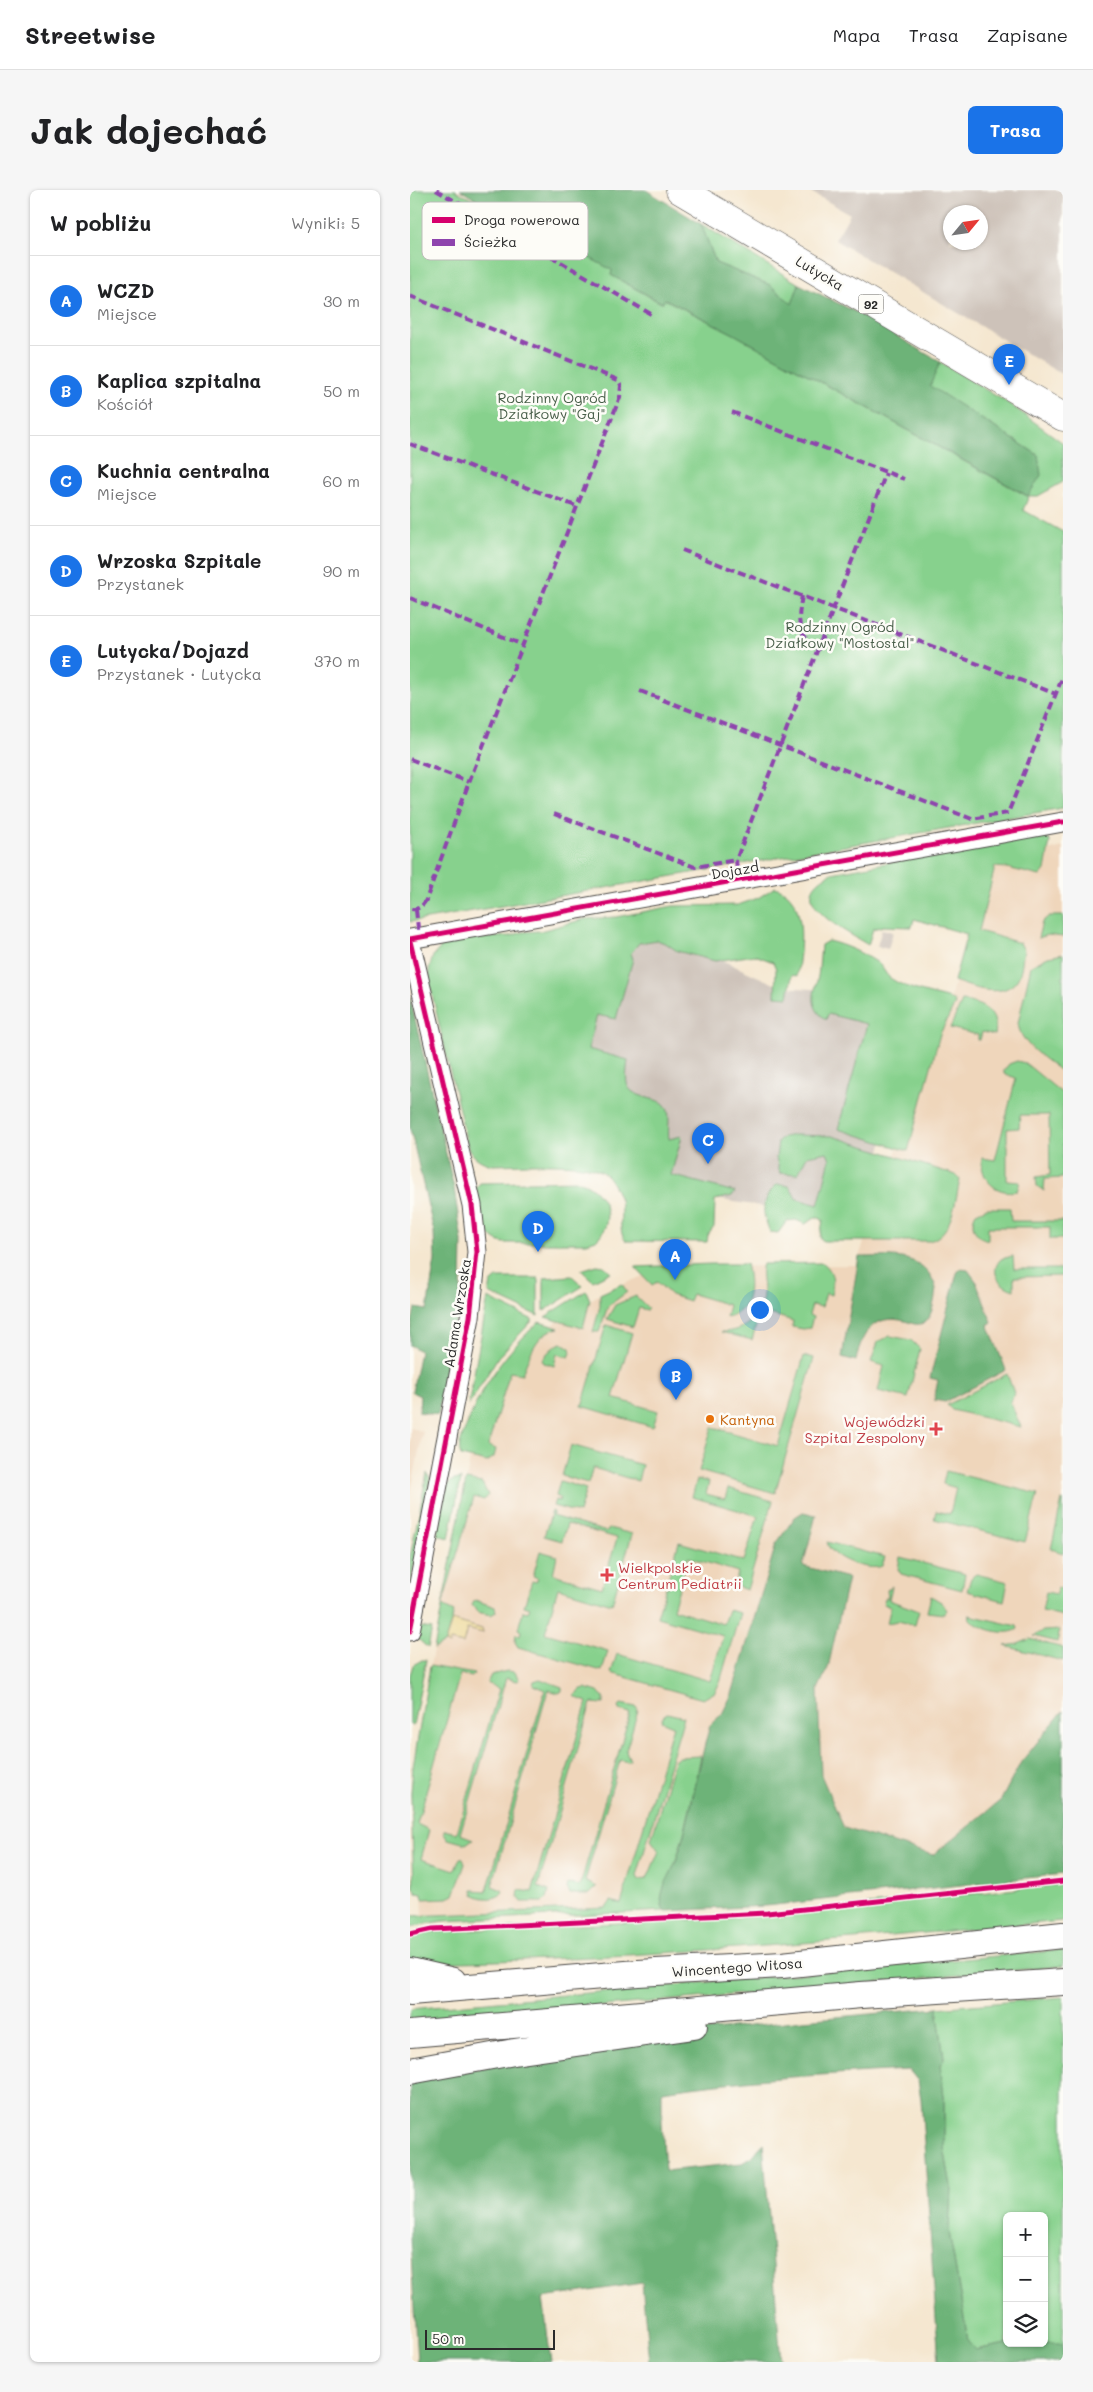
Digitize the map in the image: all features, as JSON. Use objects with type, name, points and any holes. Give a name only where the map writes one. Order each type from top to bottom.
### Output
[{"type":"main road","name":"Lutycka","points":[[680,190],[1063,417]]},
{"type":"main road","name":"Wincentego Witosa","points":[[410,1992],[782,1965],[1063,1935]]},
{"type":"main road","points":[[410,1971],[473,1986]]},
{"type":"main road","points":[[410,2034],[773,2003],[1063,1982]]},
{"type":"main road","points":[[410,2071],[514,2052],[720,2022],[773,2003]]},
{"type":"street","name":"Dojazd","points":[[410,940],[1063,822]]},
{"type":"street","name":"Adama Wrzoska","points":[[410,940],[472,1205],[478,1252],[470,1317],[410,1631]]},
{"type":"shaded area","points":[[807,190],[1063,190],[1063,375],[835,240],[850,214]]},
{"type":"shaded area","points":[[1063,847],[1063,1863],[661,1905],[423,1915],[422,1894],[417,1893],[414,1888],[411,1823],[413,1767],[430,1666],[470,1459],[499,1382],[557,1321],[600,1294],[643,1276],[668,1269],[694,1267],[856,1265],[950,1000],[983,868]]},
{"type":"shaded area","points":[[882,929],[893,932],[888,949],[877,946]]},
{"type":"shaded area","points":[[669,936],[781,987],[873,993],[923,1014],[858,1221],[702,1197],[644,1178],[555,1087],[591,946]]},
{"type":"shaded area","points":[[410,1428],[423,1431],[410,1496]]},
{"type":"green space","points":[[410,190],[455,190],[477,202],[422,202],[422,260],[588,260],[588,257],[613,270],[611,275],[661,303],[664,299],[732,333],[1027,496],[1038,455],[929,386],[940,362],[1011,405],[1063,443],[1063,482],[1038,496],[1029,496],[1023,510],[1063,532],[1063,808],[410,922]]},
{"type":"green space","points":[[460,190],[646,190],[701,224],[716,263],[770,285],[792,304],[799,284],[860,314],[940,362],[930,386],[1038,455],[1041,475],[1028,496],[732,333],[665,299],[662,303],[611,275],[612,270],[588,257],[588,202],[481,202]]},
{"type":"green space","points":[[701,224],[799,284],[792,304],[770,285],[716,263]]},
{"type":"green space","points":[[1042,834],[1050,841],[1045,870],[1040,876],[995,867],[979,931],[1020,943],[1024,950],[1019,977],[1011,986],[1004,989],[995,991],[978,989],[954,981],[967,934],[914,919],[912,927],[883,926],[873,929],[868,945],[833,923],[814,904],[812,893],[817,883],[832,873]]},
{"type":"green space","points":[[775,887],[786,893],[793,901],[798,912],[800,925],[801,938],[797,976],[792,975],[788,997],[775,996],[776,969],[773,962],[755,955],[715,961],[677,951],[657,940],[639,943],[631,953],[633,959],[616,1019],[597,1015],[588,1049],[628,1060],[626,1078],[629,1088],[638,1095],[663,1103],[667,1108],[669,1139],[682,1136],[671,1175],[735,1192],[732,1196],[715,1200],[714,1227],[708,1235],[707,1242],[626,1241],[621,1228],[620,1200],[608,1177],[596,1169],[568,1165],[492,1165],[475,1157],[468,1148],[429,981],[429,969],[433,956],[442,946],[455,940],[511,936],[522,932],[540,931],[585,919],[616,917],[673,906],[738,905],[758,898]]},
{"type":"green space","points":[[1049,916],[1063,916],[1063,937],[1048,935],[1038,938],[1042,922]]},
{"type":"green space","points":[[828,941],[847,947],[873,960],[880,965],[888,976],[897,982],[912,989],[953,1000],[955,1004],[940,1034],[908,1151],[838,1129],[867,1024],[828,1014],[826,1020],[816,1008],[814,996],[821,945]]},
{"type":"green space","points":[[1063,954],[1063,1073],[1029,1045],[1020,1031],[1018,1023],[1031,966],[1048,957]]},
{"type":"green space","points":[[410,997],[454,1188],[462,1241],[461,1290],[438,1415],[419,1412],[420,1396],[412,1392],[420,1351],[410,1345],[410,1332],[415,1308],[427,1310],[435,1260],[434,1232],[410,1128]]},
{"type":"green space","points":[[962,1001],[976,1004],[988,1010],[996,1027],[995,1035],[982,1032],[980,1040],[978,1040],[978,1035],[950,1028]]},
{"type":"green space","points":[[1017,1061],[1025,1063],[1063,1094],[1063,1178],[1045,1179],[1044,1191],[1037,1186],[1036,1177],[1050,1175],[1049,1115],[1020,1115],[1019,1128],[1007,1129],[1007,1181],[1020,1182],[1017,1191],[1009,1192],[990,1184],[986,1179],[982,1166],[982,1158],[995,1160],[1016,1078],[1004,1074],[1004,1070],[1009,1064]]},
{"type":"green space","points":[[795,1135],[832,1136],[956,1175],[960,1180],[952,1216],[948,1225],[937,1238],[929,1241],[823,1241],[820,1237],[823,1220],[817,1217],[805,1224],[796,1220],[787,1221],[778,1233],[770,1232],[765,1218],[764,1207],[765,1201],[777,1184],[789,1186],[797,1199],[818,1205],[823,1187],[830,1159],[827,1152],[807,1156],[798,1174],[780,1173],[776,1158],[778,1141],[783,1137]]},
{"type":"green space","points":[[577,1181],[586,1184],[594,1190],[601,1197],[605,1205],[606,1223],[603,1232],[596,1240],[587,1243],[504,1243],[496,1240],[486,1229],[476,1188],[480,1183]]},
{"type":"green space","points":[[987,1208],[1010,1208],[1011,1221],[1063,1221],[1063,1239],[1050,1239],[1050,1227],[988,1227],[988,1240],[983,1238],[974,1230],[973,1222],[976,1213]]},
{"type":"green space","points":[[1013,1256],[1014,1269],[1063,1269],[1063,1276],[1014,1277],[1014,1290],[1009,1288],[1000,1282],[997,1277],[996,1268],[1001,1259]]},
{"type":"green space","points":[[859,1257],[894,1257],[915,1262],[931,1276],[936,1288],[933,1307],[929,1317],[923,1323],[914,1324],[894,1319],[877,1323],[865,1334],[856,1361],[842,1357]]},
{"type":"green space","points":[[823,1263],[831,1273],[833,1281],[831,1295],[826,1293],[822,1307],[812,1305],[809,1315],[813,1317],[810,1328],[792,1327],[793,1321],[767,1313],[764,1324],[757,1322],[752,1340],[721,1332],[745,1326],[756,1315],[762,1301],[763,1264]]},
{"type":"green space","points":[[746,1264],[749,1280],[748,1296],[741,1310],[735,1314],[726,1317],[729,1305],[692,1294],[689,1301],[671,1295],[657,1282],[652,1285],[635,1267]]},
{"type":"green space","points":[[597,1265],[604,1266],[611,1272],[593,1281],[581,1270]]},
{"type":"green space","points":[[960,1269],[968,1270],[976,1281],[992,1323],[988,1324],[1006,1370],[945,1402],[934,1400],[938,1380],[930,1378],[957,1273]]},
{"type":"green space","points":[[572,1276],[583,1286],[544,1311],[544,1278]]},
{"type":"green space","points":[[497,1278],[538,1278],[538,1316],[489,1293],[491,1283]]},
{"type":"green space","points":[[622,1284],[627,1292],[608,1306],[599,1332],[593,1332],[600,1306],[600,1294]]},
{"type":"green space","points":[[586,1291],[590,1300],[583,1328],[545,1317]]},
{"type":"green space","points":[[636,1296],[648,1308],[647,1310],[639,1308],[633,1327],[607,1319],[615,1305]]},
{"type":"green space","points":[[488,1298],[533,1320],[498,1357],[468,1406]]},
{"type":"green space","points":[[539,1322],[559,1328],[551,1330],[539,1339],[531,1352],[522,1374],[510,1372],[488,1446],[496,1449],[494,1457],[487,1462],[461,1456],[461,1439],[486,1385],[505,1358]]},
{"type":"green space","points":[[606,1325],[632,1333],[613,1398],[658,1411],[653,1427],[582,1406]]},
{"type":"green space","points":[[890,1336],[911,1340],[920,1349],[908,1398],[878,1391],[884,1366],[871,1362],[878,1342]]},
{"type":"green space","points":[[562,1343],[570,1348],[571,1353],[569,1357],[557,1354],[554,1366],[544,1363],[542,1360],[548,1352]]},
{"type":"green space","points":[[804,1356],[814,1358],[775,1493],[699,1471],[712,1427],[778,1446]]},
{"type":"green space","points":[[1007,1374],[1014,1393],[1010,1402],[1021,1427],[952,1410],[947,1405]]},
{"type":"green space","points":[[571,1445],[642,1465],[638,1481],[593,1468],[588,1483],[562,1476]]},
{"type":"green space","points":[[946,1471],[1038,1494],[1025,1542],[934,1519],[936,1511],[950,1514],[956,1488],[943,1484]]},
{"type":"green space","points":[[427,1473],[430,1479],[410,1588],[410,1558]]},
{"type":"green space","points":[[461,1479],[449,1538],[437,1535],[447,1485],[453,1480]]},
{"type":"green space","points":[[697,1479],[709,1482],[706,1494],[725,1499],[728,1488],[773,1501],[747,1590],[735,1586],[738,1572],[688,1557],[673,1609],[723,1624],[728,1610],[740,1613],[720,1682],[715,1692],[703,1699],[611,1673],[617,1654],[710,1681],[723,1636],[657,1617],[666,1587],[669,1587],[671,1580],[668,1579],[679,1542],[744,1561],[758,1516],[692,1497]]},
{"type":"green space","points":[[466,1480],[482,1483],[488,1495],[484,1500],[474,1497],[442,1605]]},
{"type":"green space","points":[[560,1481],[586,1489],[579,1513],[553,1506],[555,1500],[559,1501],[560,1498],[556,1496]]},
{"type":"green space","points":[[1063,1500],[1063,1553],[1051,1549]]},
{"type":"green space","points":[[552,1511],[554,1512],[552,1516],[607,1532],[609,1528],[632,1534],[612,1604],[558,1588],[545,1633],[608,1651],[602,1671],[518,1647],[515,1642],[516,1634],[520,1635],[521,1631],[518,1629],[523,1611],[528,1612],[530,1608],[524,1606],[532,1581],[536,1582],[538,1578],[533,1576],[540,1551],[557,1556],[553,1574],[602,1588],[617,1538],[567,1524],[562,1541],[544,1536]]},
{"type":"green space","points":[[803,1512],[816,1515],[803,1566],[848,1578],[828,1668],[818,1689],[821,1775],[844,1828],[933,1855],[1001,1800],[1021,1762],[1063,1711],[1063,1874],[766,1906],[665,1911],[661,1899],[662,1893],[681,1844],[710,1725],[722,1714],[732,1694],[776,1544],[795,1517]]},
{"type":"green space","points":[[827,1542],[885,1557],[882,1566],[868,1567],[851,1563],[835,1554]]},
{"type":"green space","points":[[900,1557],[965,1574],[962,1590],[901,1574],[898,1569]]},
{"type":"green space","points":[[976,1574],[1008,1582],[1004,1601],[967,1591],[971,1578]]},
{"type":"green space","points":[[892,1586],[889,1600],[919,1611],[915,1625],[898,1621],[887,1623],[891,1606],[883,1604],[885,1598],[888,1598],[887,1590]]},
{"type":"green space","points":[[1058,1587],[1063,1589],[1063,1616],[1042,1611],[1046,1592],[1056,1594]]},
{"type":"green space","points":[[931,1596],[941,1602],[947,1610],[944,1614],[927,1612]]},
{"type":"green space","points":[[475,1600],[495,1607],[496,1612],[491,1615],[477,1612],[472,1605]]},
{"type":"green space","points":[[442,1606],[454,1612],[445,1643],[434,1649]]},
{"type":"green space","points":[[969,1615],[1017,1626],[1018,1629],[1000,1632],[986,1629],[974,1623]]},
{"type":"green space","points":[[419,1627],[432,1629],[428,1648],[418,1639]]},
{"type":"green space","points":[[1060,1630],[1057,1642],[1034,1636],[1043,1631]]},
{"type":"green space","points":[[1030,1639],[1063,1648],[1063,1661],[1005,1646],[1018,1644]]},
{"type":"green space","points":[[426,1660],[413,1725],[410,1725],[410,1675],[413,1665]]},
{"type":"green space","points":[[430,1666],[474,1674],[472,1677],[460,1674],[417,1824],[429,1830],[421,1859],[455,1870],[460,1858],[463,1859],[465,1864],[454,1895],[448,1898],[423,1899],[422,1894],[417,1893],[414,1888],[411,1794],[413,1767]]},
{"type":"green space","points":[[507,1671],[515,1672],[519,1680],[506,1678],[460,1834],[473,1839],[466,1844],[448,1839],[444,1833],[445,1830],[457,1833],[499,1689],[487,1683],[491,1675]]},
{"type":"green space","points":[[540,1679],[562,1687],[562,1691],[559,1693],[548,1690],[492,1886],[503,1892],[501,1895],[493,1898],[477,1896],[473,1890],[487,1891],[545,1690],[533,1685],[534,1681]]},
{"type":"green space","points":[[585,1688],[598,1692],[604,1697],[604,1704],[591,1703],[538,1887],[549,1891],[547,1899],[542,1902],[522,1902],[518,1897],[519,1890],[532,1892],[587,1702],[575,1696],[579,1690]]},
{"type":"green space","points":[[621,1704],[636,1707],[638,1710],[626,1751],[630,1760],[628,1762],[620,1760],[585,1881],[597,1887],[590,1894],[570,1894],[567,1888],[568,1884],[580,1886],[630,1713],[619,1710],[618,1707]]},
{"type":"green space","points":[[667,1713],[684,1717],[637,1876],[639,1880],[647,1879],[659,1851],[651,1840],[674,1761],[679,1757],[701,1756],[684,1834],[675,1864],[661,1899],[665,1911],[443,1921],[410,1927],[410,1916],[606,1908],[611,1901],[621,1904],[673,1726],[661,1721]]},
{"type":"green space","points":[[1063,1884],[1063,1921],[818,1942],[655,1953],[573,1958],[410,1963],[410,1937],[433,1932],[767,1916]]},
{"type":"green space","points":[[1063,1950],[1063,1966],[410,2023],[410,2009]]},
{"type":"green space","points":[[1063,1997],[1063,2343],[1057,2345],[1048,2343],[1048,2212],[1003,2212],[1003,2345],[975,2350],[968,2341],[949,2231],[951,2186],[944,2148],[944,2096],[940,2065],[944,2058],[937,2008]]},
{"type":"green space","points":[[937,2008],[944,2058],[940,2065],[944,2096],[944,2148],[951,2186],[949,2231],[968,2341],[975,2350],[1003,2345],[1003,2347],[1048,2347],[1048,2343],[1063,2343],[1063,2362],[939,2362],[921,2099],[918,2081],[909,2070],[724,2083],[662,2091],[665,2171],[742,2163],[752,2157],[763,2143],[781,2362],[649,2362],[642,2283],[543,2298],[551,2362],[417,2362],[410,2234],[410,2080],[678,2034]]},
{"type":"sand","points":[[452,1620],[482,1629],[483,1633],[467,1629],[463,1644],[450,1641],[449,1645],[445,1643]]},
{"type":"marked path","points":[[436,190],[457,202]]},
{"type":"marked path","points":[[557,260],[651,314]]},
{"type":"marked path","points":[[410,296],[618,380],[621,385],[620,397],[469,782],[426,900],[420,908],[410,909]]},
{"type":"marked path","points":[[732,412],[904,479]]},
{"type":"marked path","points":[[410,444],[576,506]]},
{"type":"marked path","points":[[738,880],[736,860],[886,473]]},
{"type":"marked path","points":[[682,550],[1056,694]]},
{"type":"marked path","points":[[802,596],[799,613],[800,626],[805,637],[816,649]]},
{"type":"marked path","points":[[410,598],[523,645]]},
{"type":"marked path","points":[[640,691],[972,819],[1008,813],[1063,676]]},
{"type":"marked path","points":[[410,759],[469,782]]},
{"type":"marked path","points":[[554,814],[695,867],[736,860]]},
{"type":"marked path","points":[[416,910],[419,937]]},
{"type":"cycle path","points":[[410,939],[1063,822]]},
{"type":"cycle path","points":[[410,941],[472,1205],[477,1252],[470,1317],[410,1631]]},
{"type":"cycle path","points":[[410,1934],[433,1929],[767,1913],[1063,1881]]},
{"type":"place","name":"Lutycka/Dojazd","points":[[1009,385]]},
{"type":"place","name":"Kuchnia centralna","points":[[708,1164]]},
{"type":"place","name":"Wrzoska Szpitale","points":[[538,1252]]},
{"type":"place","name":"WCZD","points":[[675,1280]]},
{"type":"place","name":"Kaplica szpitalna","points":[[676,1400]]},
{"type":"place","name":"Kantyna","points":[[710,1419]]},
{"type":"place","name":"Wojewódzki Szpital Zespolony","points":[[936,1429]]},
{"type":"place","name":"Wielkpolskie Centrum Pediatrii","points":[[607,1575]]},
{"type":"park label","name":"Rodzinny Ogród Działkowy \"Gaj\"","points":[[552,406]]},
{"type":"park label","name":"Rodzinny Ogród Działkowy \"Mostostal\"","points":[[840,634]]}]
